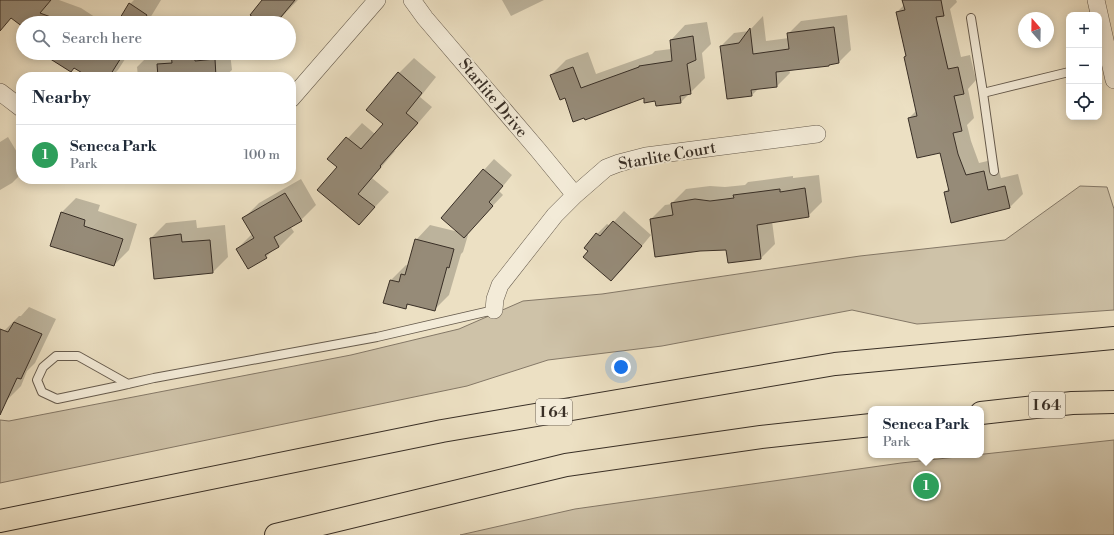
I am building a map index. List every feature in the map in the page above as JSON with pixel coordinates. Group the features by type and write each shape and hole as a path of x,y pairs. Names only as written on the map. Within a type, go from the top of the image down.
{"highway":[{"name":"I 64","path":"0,521 442,431 835,364 1114,338"},
{"name":"I 64","path":"984,413 1072,403 1114,402"},
{"path":"276,535 566,464 761,437 868,425"}],"street":[{"path":"296,93 377,0"},
{"name":"Starlite Drive","path":"412,0 425,18 538,150 575,196"},
{"path":"1096,0 1107,63 1114,80"},
{"path":"0,92 16,104"},
{"name":"Starlite Court","path":"494,310 495,298 500,284 555,215 606,168 646,156 817,134"}],"lane":[{"path":"971,18 994,171"},
{"path":"983,93 1066,73"},
{"path":"128,384 78,356 56,356 43,367 37,380 42,392 58,399 128,384 154,378 377,337 494,310"}],"shaded area":[{"path":"1080,186 1107,187 1114,209 1114,310 917,324 852,310 662,346 548,360 467,386 0,483 0,420 9,421 351,355 459,329 523,301 602,294 860,256 1005,240"},
{"path":"1114,440 1114,535 460,535 575,509 901,463 947,458 984,458 984,454"}],"building":[{"path":"0,0 51,0 40,13 48,16 16,16 16,22 11,18 0,31"},
{"path":"262,0 295,0 282,16 250,15"},
{"path":"902,0 941,0 944,16 936,17 948,69 958,67 964,94 954,96 962,131 953,133 958,154 966,175 984,171 988,190 1005,186 1010,208 951,223 944,192 949,191 940,153 917,158 908,118 917,116 896,12 905,10"},
{"path":"129,3 147,15 146,16 121,16"},
{"path":"834,27 839,63 829,66 776,72 777,87 751,90 752,96 727,99 720,46 739,43 750,28 753,54 789,49 787,33"},
{"path":"693,36 696,60 687,64 691,94 680,96 681,103 656,106 655,101 644,103 644,98 585,120 584,118 573,122 565,98 560,100 550,75 573,67 581,88 639,66 672,61 670,40"},
{"path":"52,60 120,60 112,72 81,72 74,68 71,72"},
{"path":"172,60 215,60 216,72 158,72 157,64 172,63"},
{"path":"398,72 422,93 406,113 418,123 380,166 381,167 358,194 375,207 359,225 317,190 337,167 327,159 346,137 361,149 383,124 366,110"},
{"path":"483,169 503,186 489,202 493,206 464,238 441,218"},
{"path":"805,188 809,217 757,225 761,259 728,263 726,250 700,251 655,257 650,219 673,215 671,203 695,199 710,201 734,198 733,195 780,189 780,192"},
{"path":"285,193 302,221 274,237 279,247 265,255 267,258 248,269 236,249 254,238 242,218"},
{"path":"61,212 85,220 84,226 123,239 114,266 50,246"},
{"path":"613,221 642,246 611,281 583,257 588,251 584,248 596,233 600,236"},
{"path":"181,234 182,242 210,240 213,273 154,279 150,238"},
{"path":"415,239 454,249 449,268 447,267 435,311 407,304 406,309 383,303 390,280 399,282 401,274 405,275"},
{"path":"14,322 42,334 21,379 17,378 0,415 0,329 8,332"}],"place":[{"name":"Seneca Park","path":"926,486"}]}
